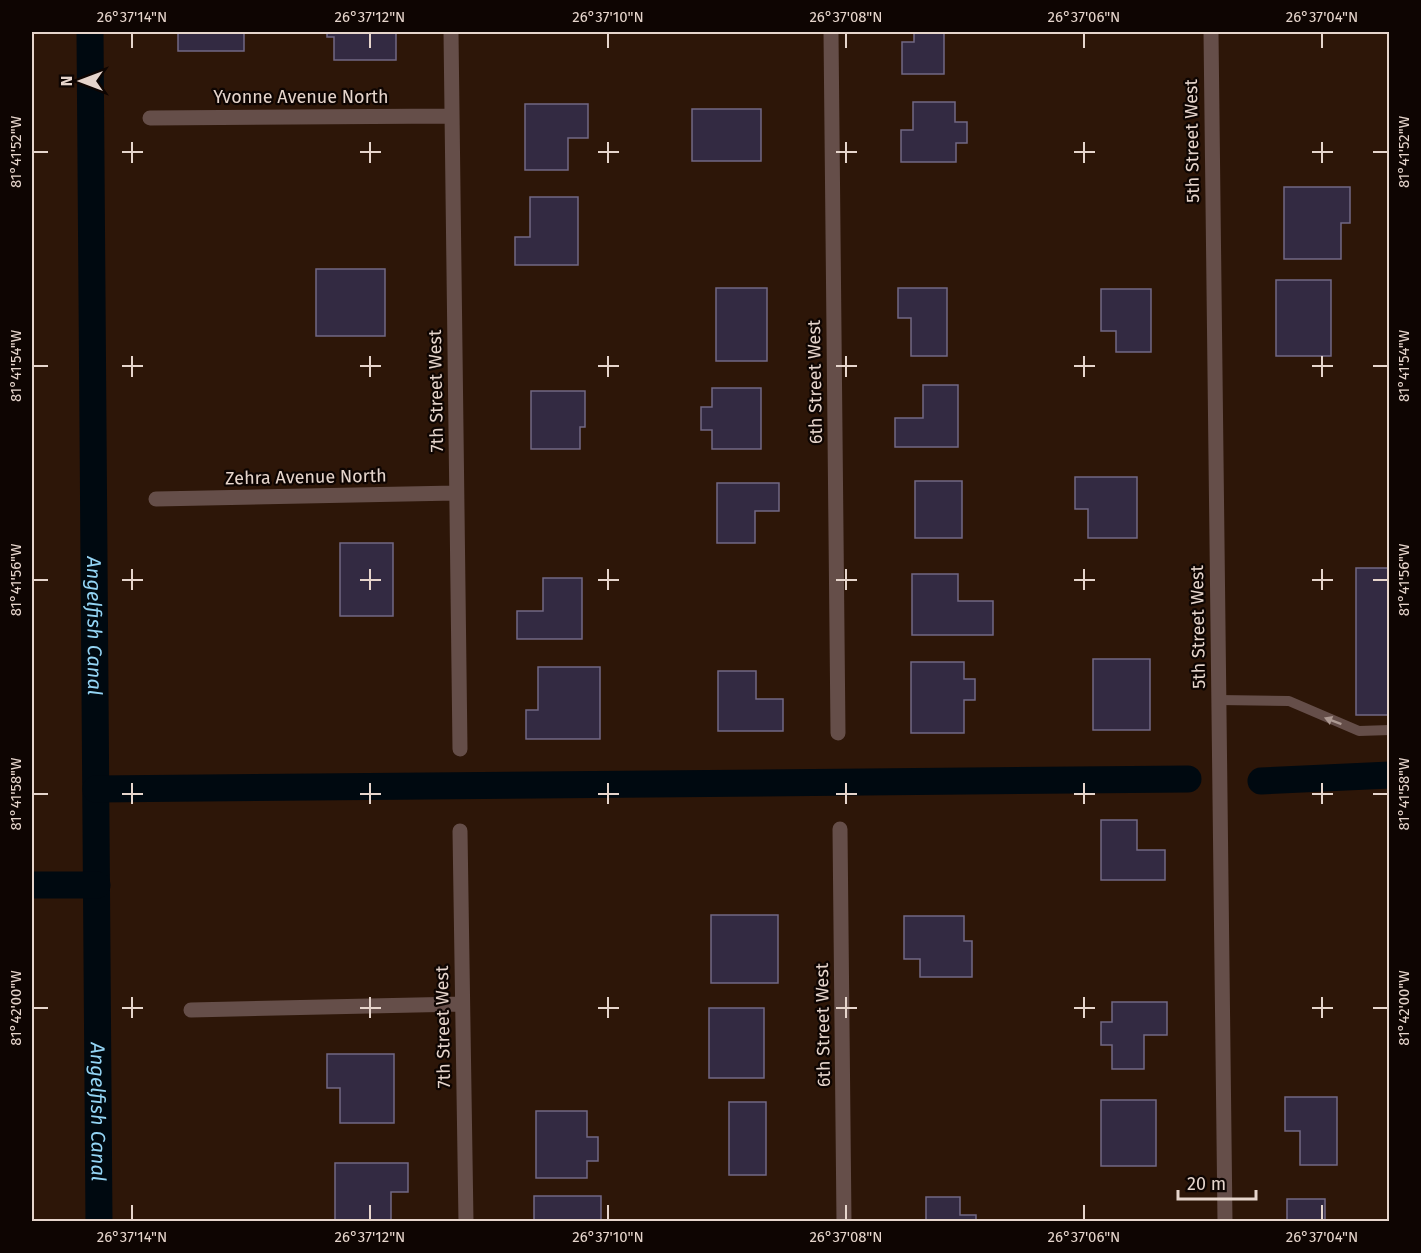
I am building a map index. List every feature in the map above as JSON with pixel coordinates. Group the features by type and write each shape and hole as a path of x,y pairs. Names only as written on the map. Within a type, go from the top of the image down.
{"street":[{"name":"7th Street West","path":"451,32 460,749"},
{"name":"6th Street West","path":"831,32 838,733"},
{"name":"5th Street West","path":"1210,32 1225,1221"},
{"name":"Yvonne Avenue North","path":"150,118 452,116"},
{"name":"Zehra Avenue North","path":"156,499 456,493"},
{"name":"6th Street West","path":"840,829 844,1221"},
{"name":"7th Street West","path":"460,831 466,1221"},
{"path":"191,1011 462,1004"}],"lane":[{"path":"1218,700 1289,701 1359,731 1389,730"}],"building":[{"path":"178,32 244,32 244,51 178,51"},
{"path":"327,32 396,32 396,60 334,60 334,37 327,37"},
{"path":"914,32 944,32 944,74 902,74 902,42 914,42"},
{"path":"913,102 955,102 955,122 967,122 967,143 956,143 956,162 901,162 901,130 913,130"},
{"path":"525,104 588,104 588,138 568,138 568,170 525,170"},
{"path":"692,109 761,109 761,161 692,161"},
{"path":"1284,187 1350,187 1350,223 1341,223 1341,259 1284,259"},
{"path":"530,197 578,197 578,265 515,265 515,237 530,237"},
{"path":"316,269 385,269 385,336 316,336"},
{"path":"1276,280 1331,280 1331,356 1276,356"},
{"path":"716,288 767,288 767,361 716,361"},
{"path":"898,288 947,288 947,356 911,356 911,318 898,318"},
{"path":"1101,289 1151,289 1151,352 1116,352 1116,331 1101,331"},
{"path":"923,385 958,385 958,447 895,447 895,418 923,418"},
{"path":"712,388 761,388 761,449 712,449 712,430 701,430 701,407 712,407"},
{"path":"531,391 585,391 585,427 580,427 580,449 531,449"},
{"path":"1075,477 1137,477 1137,538 1088,538 1088,509 1075,509"},
{"path":"915,481 962,481 962,538 915,538"},
{"path":"717,483 779,483 779,511 755,511 755,543 717,543"},
{"path":"340,543 393,543 393,616 340,616"},
{"path":"1356,568 1390,568 1390,715 1356,715"},
{"path":"912,574 958,574 958,601 993,601 993,635 912,635"},
{"path":"543,578 582,578 582,639 517,639 517,611 543,611"},
{"path":"1093,659 1150,659 1150,730 1093,730"},
{"path":"911,662 964,662 964,679 975,679 975,700 964,700 964,733 911,733"},
{"path":"538,667 600,667 600,739 526,739 526,710 538,710"},
{"path":"718,671 756,671 756,699 783,699 783,731 718,731"},
{"path":"1101,820 1137,820 1137,850 1165,850 1165,880 1101,880"},
{"path":"711,915 778,915 778,983 711,983"},
{"path":"904,916 964,916 964,941 972,941 972,977 920,977 920,959 904,959"},
{"path":"1112,1002 1167,1002 1167,1035 1144,1035 1144,1069 1112,1069 1112,1045 1101,1045 1101,1022 1112,1022"},
{"path":"709,1008 764,1008 764,1078 709,1078"},
{"path":"327,1054 394,1054 394,1123 340,1123 340,1088 327,1088"},
{"path":"1285,1097 1337,1097 1337,1165 1300,1165 1300,1131 1285,1131"},
{"path":"1101,1100 1156,1100 1156,1166 1101,1166"},
{"path":"729,1102 766,1102 766,1175 729,1175"},
{"path":"536,1111 587,1111 587,1137 598,1137 598,1161 587,1161 587,1178 536,1178"},
{"path":"335,1163 408,1163 408,1192 391,1192 391,1220 335,1220"},
{"path":"534,1196 601,1196 601,1222 534,1222"},
{"path":"926,1197 960,1197 960,1215 976,1215 976,1222 926,1222"},
{"path":"1287,1199 1325,1199 1325,1222 1287,1222"}],"waterway":[{"name":"Angelfish Canal","path":"90,32 99,1222"},
{"path":"1261,781 1390,775"},
{"path":"96,789 1188,779"},
{"path":"32,885 97,885"}]}
